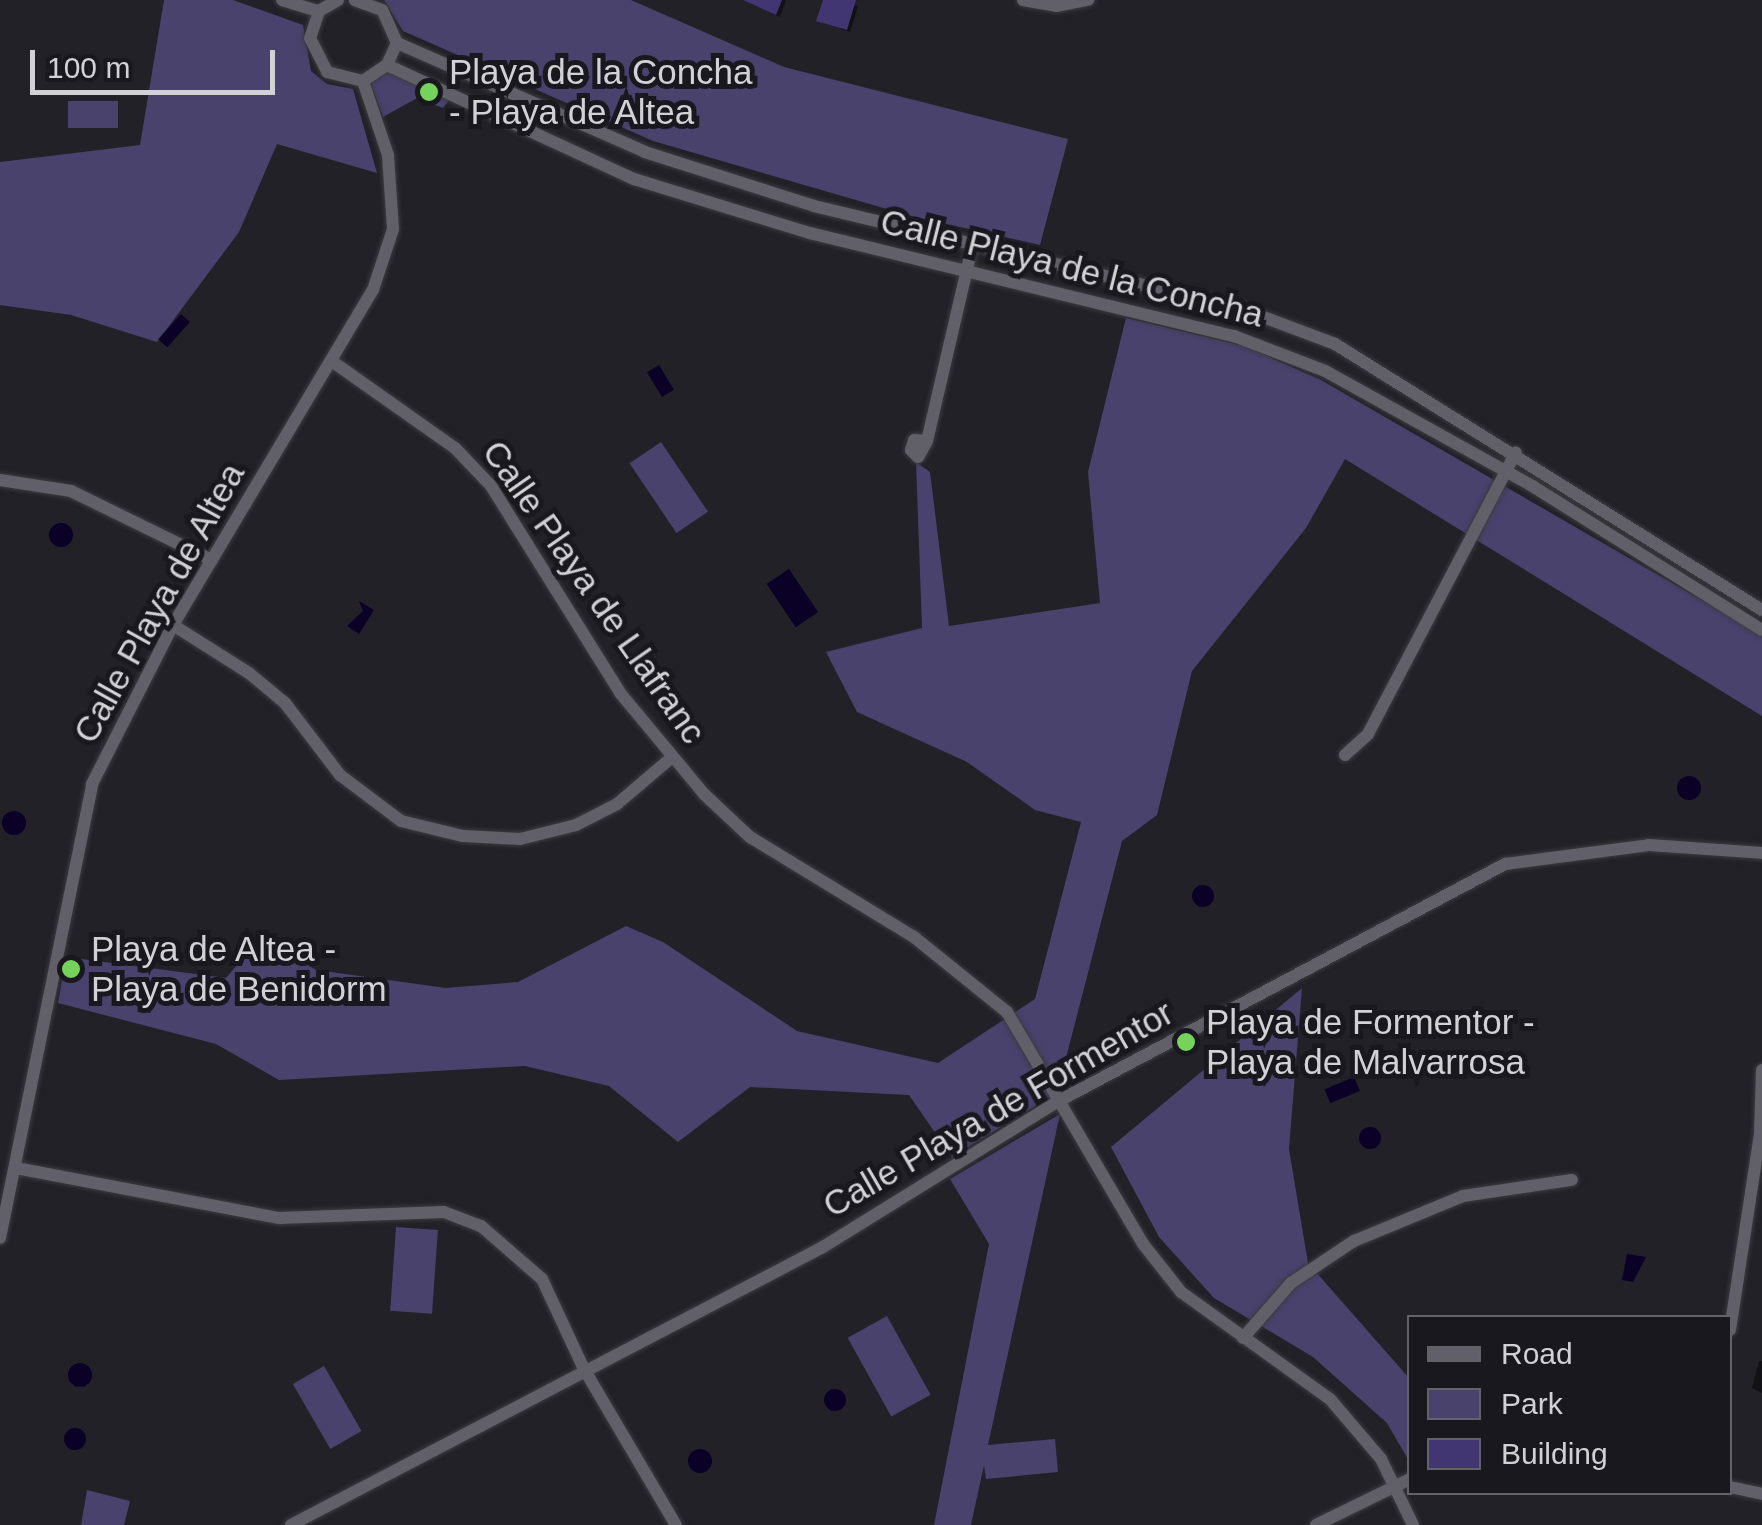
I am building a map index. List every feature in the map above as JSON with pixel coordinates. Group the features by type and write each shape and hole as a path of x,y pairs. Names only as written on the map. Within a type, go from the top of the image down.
{"street":[{"path":"282,0 318,11"},
{"path":"338,0 318,11 310,38 327,72 363,81 387,65 397,43 382,10 354,0"},
{"path":"1023,0 1082,2"},
{"name":"Calle Playa de la Concha","path":"397,43 645,152 814,206 1242,310 1335,344 1516,452 1762,610"},
{"name":"Calle Playa de la Concha","path":"387,65 634,179 810,233 1234,336 1324,371 1506,472 1762,630"},
{"name":"Calle Playa de Altea","path":"0,1238 92,784 173,625 333,362 372,290 392,229 388,155 363,81"},
{"path":"928,441 973,244"},
{"name":"Calle Playa de Llafranc","path":"333,362 455,448 491,486 594,654 671,758 750,837 972,980 1007,1012 1055,1103 1143,1244 1182,1292 1330,1399 1381,1460 1413,1525"},
{"path":"1345,754 1368,734 1516,452"},
{"path":"0,480 72,491 212,560"},
{"path":"173,625 284,703 340,775 401,820 463,836 520,839 576,825 617,804 671,758"},
{"name":"Calle Playa de Formentor","path":"291,1525 823,1247 1055,1103 1505,864 1649,845 1762,853"},
{"path":"1732,1317 1760,1134 1762,1070"},
{"path":"16,1168 279,1218 444,1212 497,1237 542,1279 584,1369 676,1525"},
{"path":"1243,1338 1290,1283 1354,1241 1463,1196 1572,1180"},
{"path":"1316,1525 1407,1480"},
{"path":"1732,1488 1762,1494"}],"green space":[{"path":"164,0 233,0 303,25 311,71 327,84 353,89 377,173 277,144 239,232 157,342 71,315 0,305 0,162 140,145"},
{"path":"384,0 631,0 784,67 1068,139 1040,245 911,216 653,141 403,31"},
{"path":"388,69 449,100 443,108 417,98 383,117 370,82"},
{"path":"68,101 118,101 118,128 68,128"},
{"path":"1126,318 1244,346 1321,380 1762,635 1762,716 1345,459 1306,528 1192,671 1157,815 1122,841 1066,1058 1079,1079 952,1157 909,1095 750,1087 678,1142 609,1086 525,1066 279,1080 216,1044 58,1003 66,957 226,978 260,938 316,970 446,988 518,982 626,926 663,942 797,1031 938,1063 1035,999 1081,822 1035,810 967,762 857,712 826,652 922,628 916,462 930,472 949,626 1100,603 1088,472"},
{"path":"661,442 708,512 676,533 629,463"},
{"path":"1302,988 1289,1149 1308,1263 1407,1376 1407,1458 1387,1423 1313,1357 1214,1298 1159,1237 1111,1147"},
{"path":"1060,1114 988,1445 1055,1439 1058,1472 986,1479 984,1465 971,1525 934,1525 989,1244 950,1179"},
{"path":"396,1227 438,1230 432,1314 390,1311"},
{"path":"887,1316 931,1395 891,1417 848,1338"},
{"path":"324,1366 362,1431 330,1449 293,1384"},
{"path":"87,1490 130,1501 124,1525 81,1525"}],"shaded area":[{"path":"181,314 190,322 167,347 158,339"},
{"path":"659,365 674,390 662,397 647,372"},
{"path":"61,523 70,526 70,544 61,547 52,544 49,535 52,526"},
{"path":"789,569 818,612 796,627 767,584"},
{"path":"359,601 374,610 359,634 347,626 363,611"},
{"path":"1689,776 1701,788 1689,800 1677,788"},
{"path":"14,811 23,814 23,832 14,835 5,832 2,823 5,814"},
{"path":"1203,885 1211,888 1211,904 1203,907 1195,904 1192,896 1195,888"},
{"path":"1354,1077 1360,1091 1330,1103 1325,1090"},
{"path":"1370,1127 1378,1130 1378,1146 1370,1149 1362,1146 1359,1138 1362,1130"},
{"path":"1627,1254 1646,1257 1633,1282 1622,1280"},
{"path":"80,1363 89,1366 89,1384 80,1387 71,1384 68,1375 71,1366"},
{"path":"835,1389 843,1392 843,1408 835,1411 827,1408 824,1400 827,1392"},
{"path":"75,1428 83,1431 83,1447 75,1450 67,1447 64,1439 67,1431"},
{"path":"700,1449 709,1452 709,1470 700,1473 691,1470 688,1461 691,1452"}],"building":[{"path":"743,0 782,0 776,15"},
{"path":"823,0 856,0 847,30 816,21"}],"place":[{"name":"Playa de la Concha - Playa de Altea","path":"429,92"},
{"name":"Playa de Altea - Playa de Benidorm","path":"71,969"},
{"name":"Playa de Formentor - Playa de Malvarrosa","path":"1186,1042"}]}
